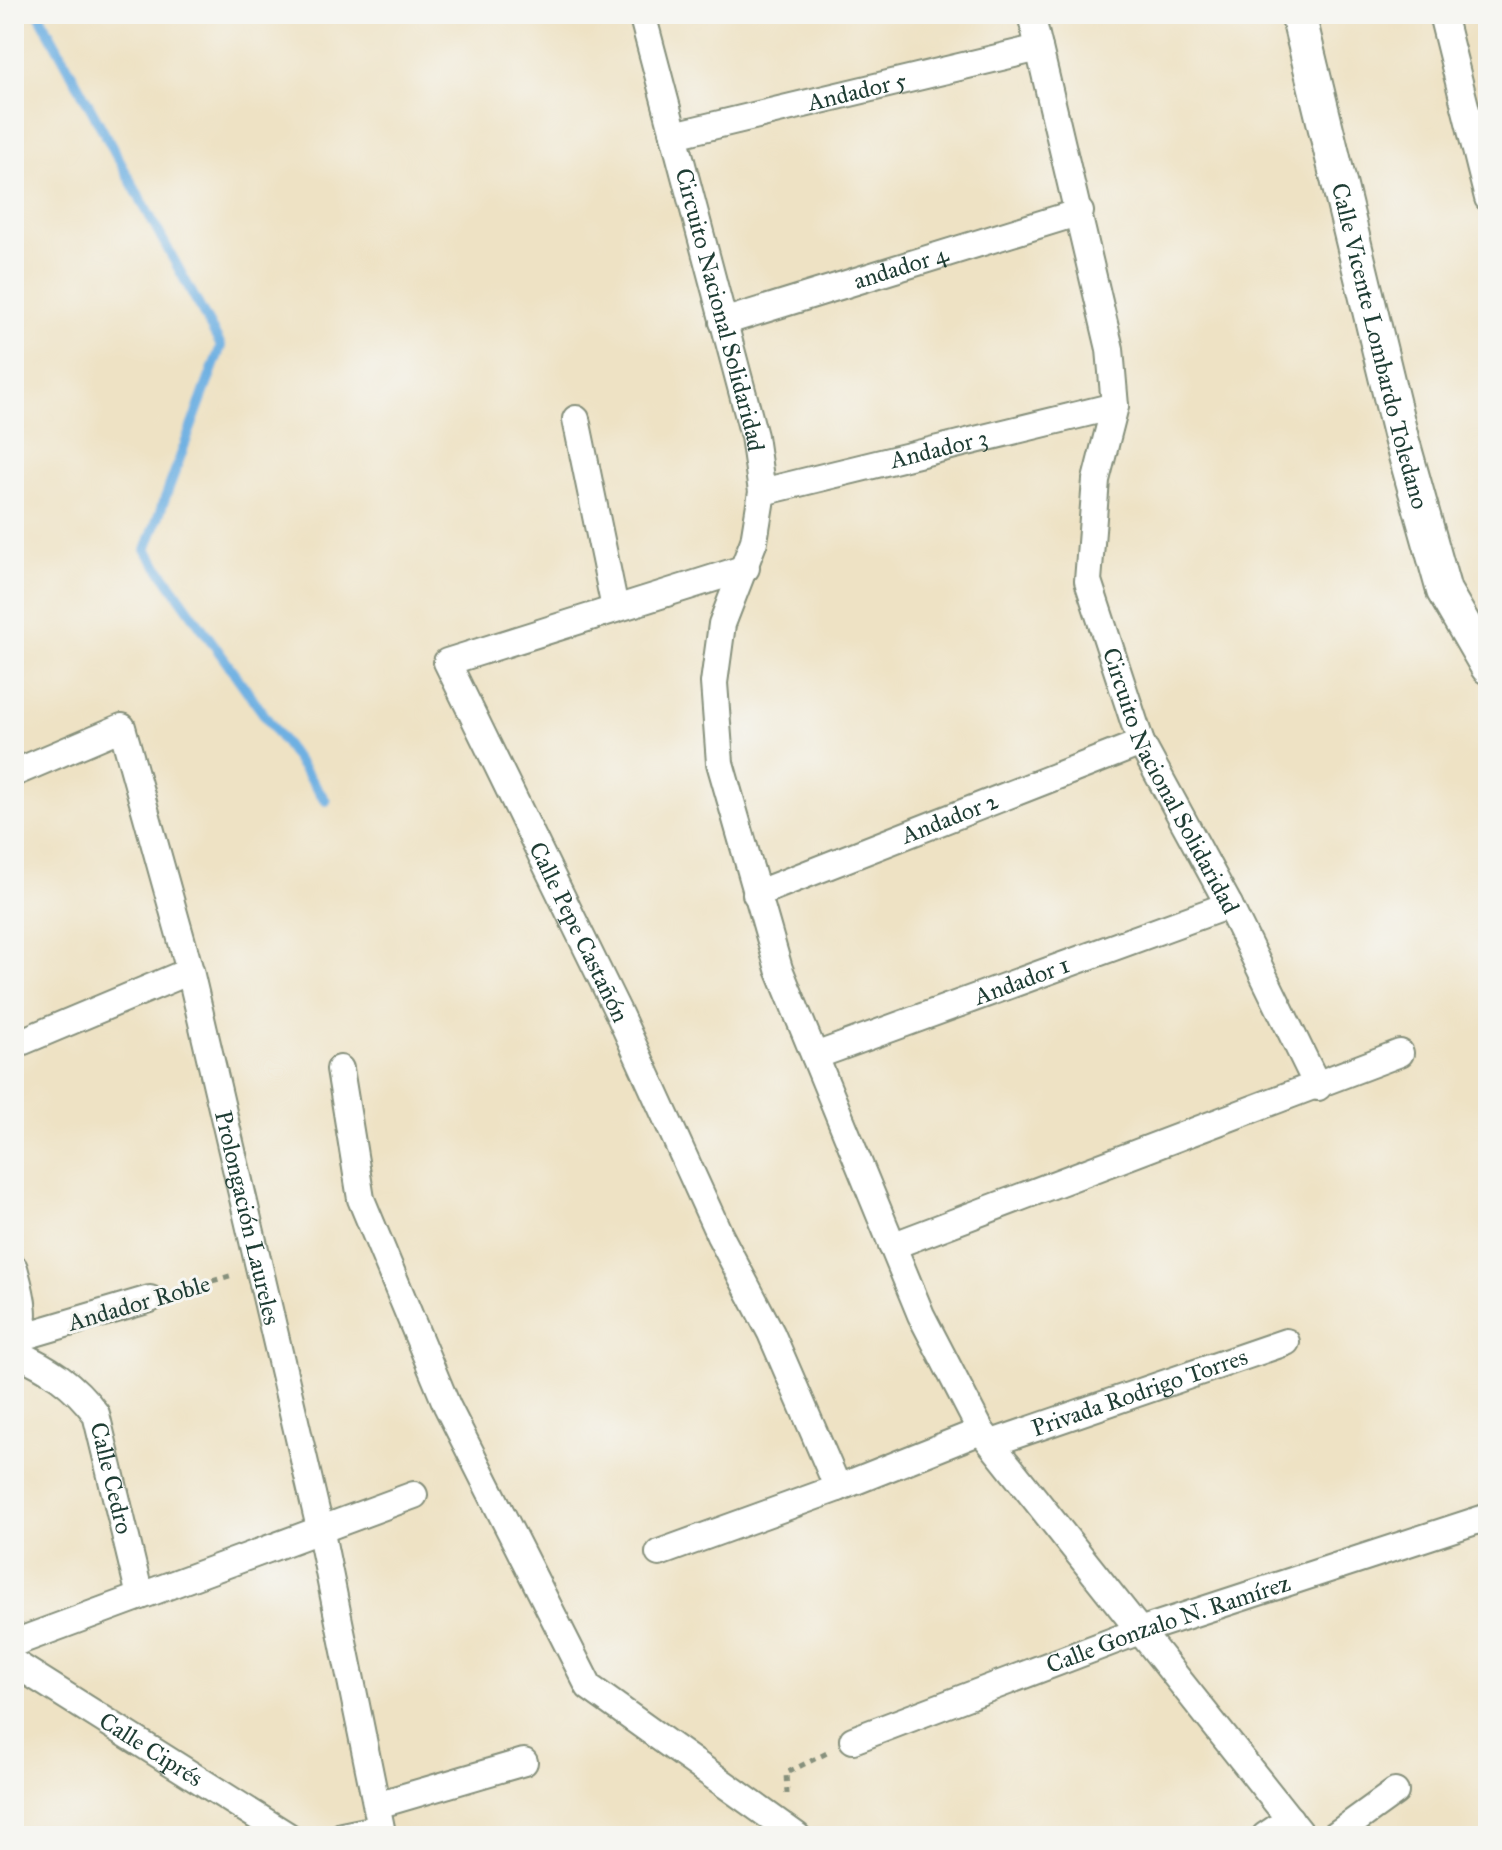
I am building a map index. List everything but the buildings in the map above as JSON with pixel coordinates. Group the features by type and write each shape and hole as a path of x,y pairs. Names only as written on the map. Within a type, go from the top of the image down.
{"street":[{"name":"Circuito Nacional Solidaridad","path":"642,14 754,436 762,492 746,568 722,624 714,683 720,763 779,969 921,1315 986,1437 1296,1828"},
{"name":"Circuito Nacional Solidaridad","path":"1031,14 1110,349 1115,406 1096,480 1088,581 1141,743 1229,905 1318,1087"},
{"name":"Calle Vicente Lombardo Toledano","path":"1298,14 1401,438 1444,591 1482,642"},
{"path":"1442,14 1488,198"},
{"name":"Andador 5","path":"674,135 1039,48"},
{"name":"andador 4","path":"723,322 1080,212"},
{"name":"Andador 3","path":"762,492 1115,406"},
{"path":"576,419 615,608"},
{"name":"Calle Pepe Castañón","path":"746,568 447,662 619,1014 720,1236 771,1333 838,1488"},
{"name":"Prolongación Laureles","path":"14,773 122,727 190,971 257,1269 320,1528 379,1817"},
{"name":"Andador 2","path":"756,894 1141,743"},
{"name":"Andador 1","path":"815,1056 1229,905"},
{"path":"14,1045 190,971"},
{"path":"892,1246 1318,1087 1400,1053"},
{"path":"340,1069 361,1199 447,1406 589,1687 792,1833"},
{"path":"14,1268 23,1300 16,1345"},
{"name":"Andador Roble","path":"16,1345 150,1299"},
{"name":"Privada Rodrigo Torres","path":"838,1488 986,1437 1286,1342"},
{"name":"Calle Cedro","path":"16,1345 77,1390 96,1414 140,1596"},
{"path":"659,1553 838,1488"},
{"path":"14,1643 414,1495"},
{"name":"Calle Gonzalo N. Ramírez","path":"853,1740 1142,1630 1488,1517"},
{"name":"Calle Ciprés","path":"14,1663 288,1836"},
{"path":"342,1836 379,1817 524,1762"},
{"path":"1334,1836 1395,1792"},
{"path":"1265,1836 1296,1828"}],"path":[{"name":"Andador Roble","path":"150,1299 257,1269"},
{"path":"786,1773 853,1740"}],"waterway":[{"path":"39,14 221,346 146,550 326,801"}]}
